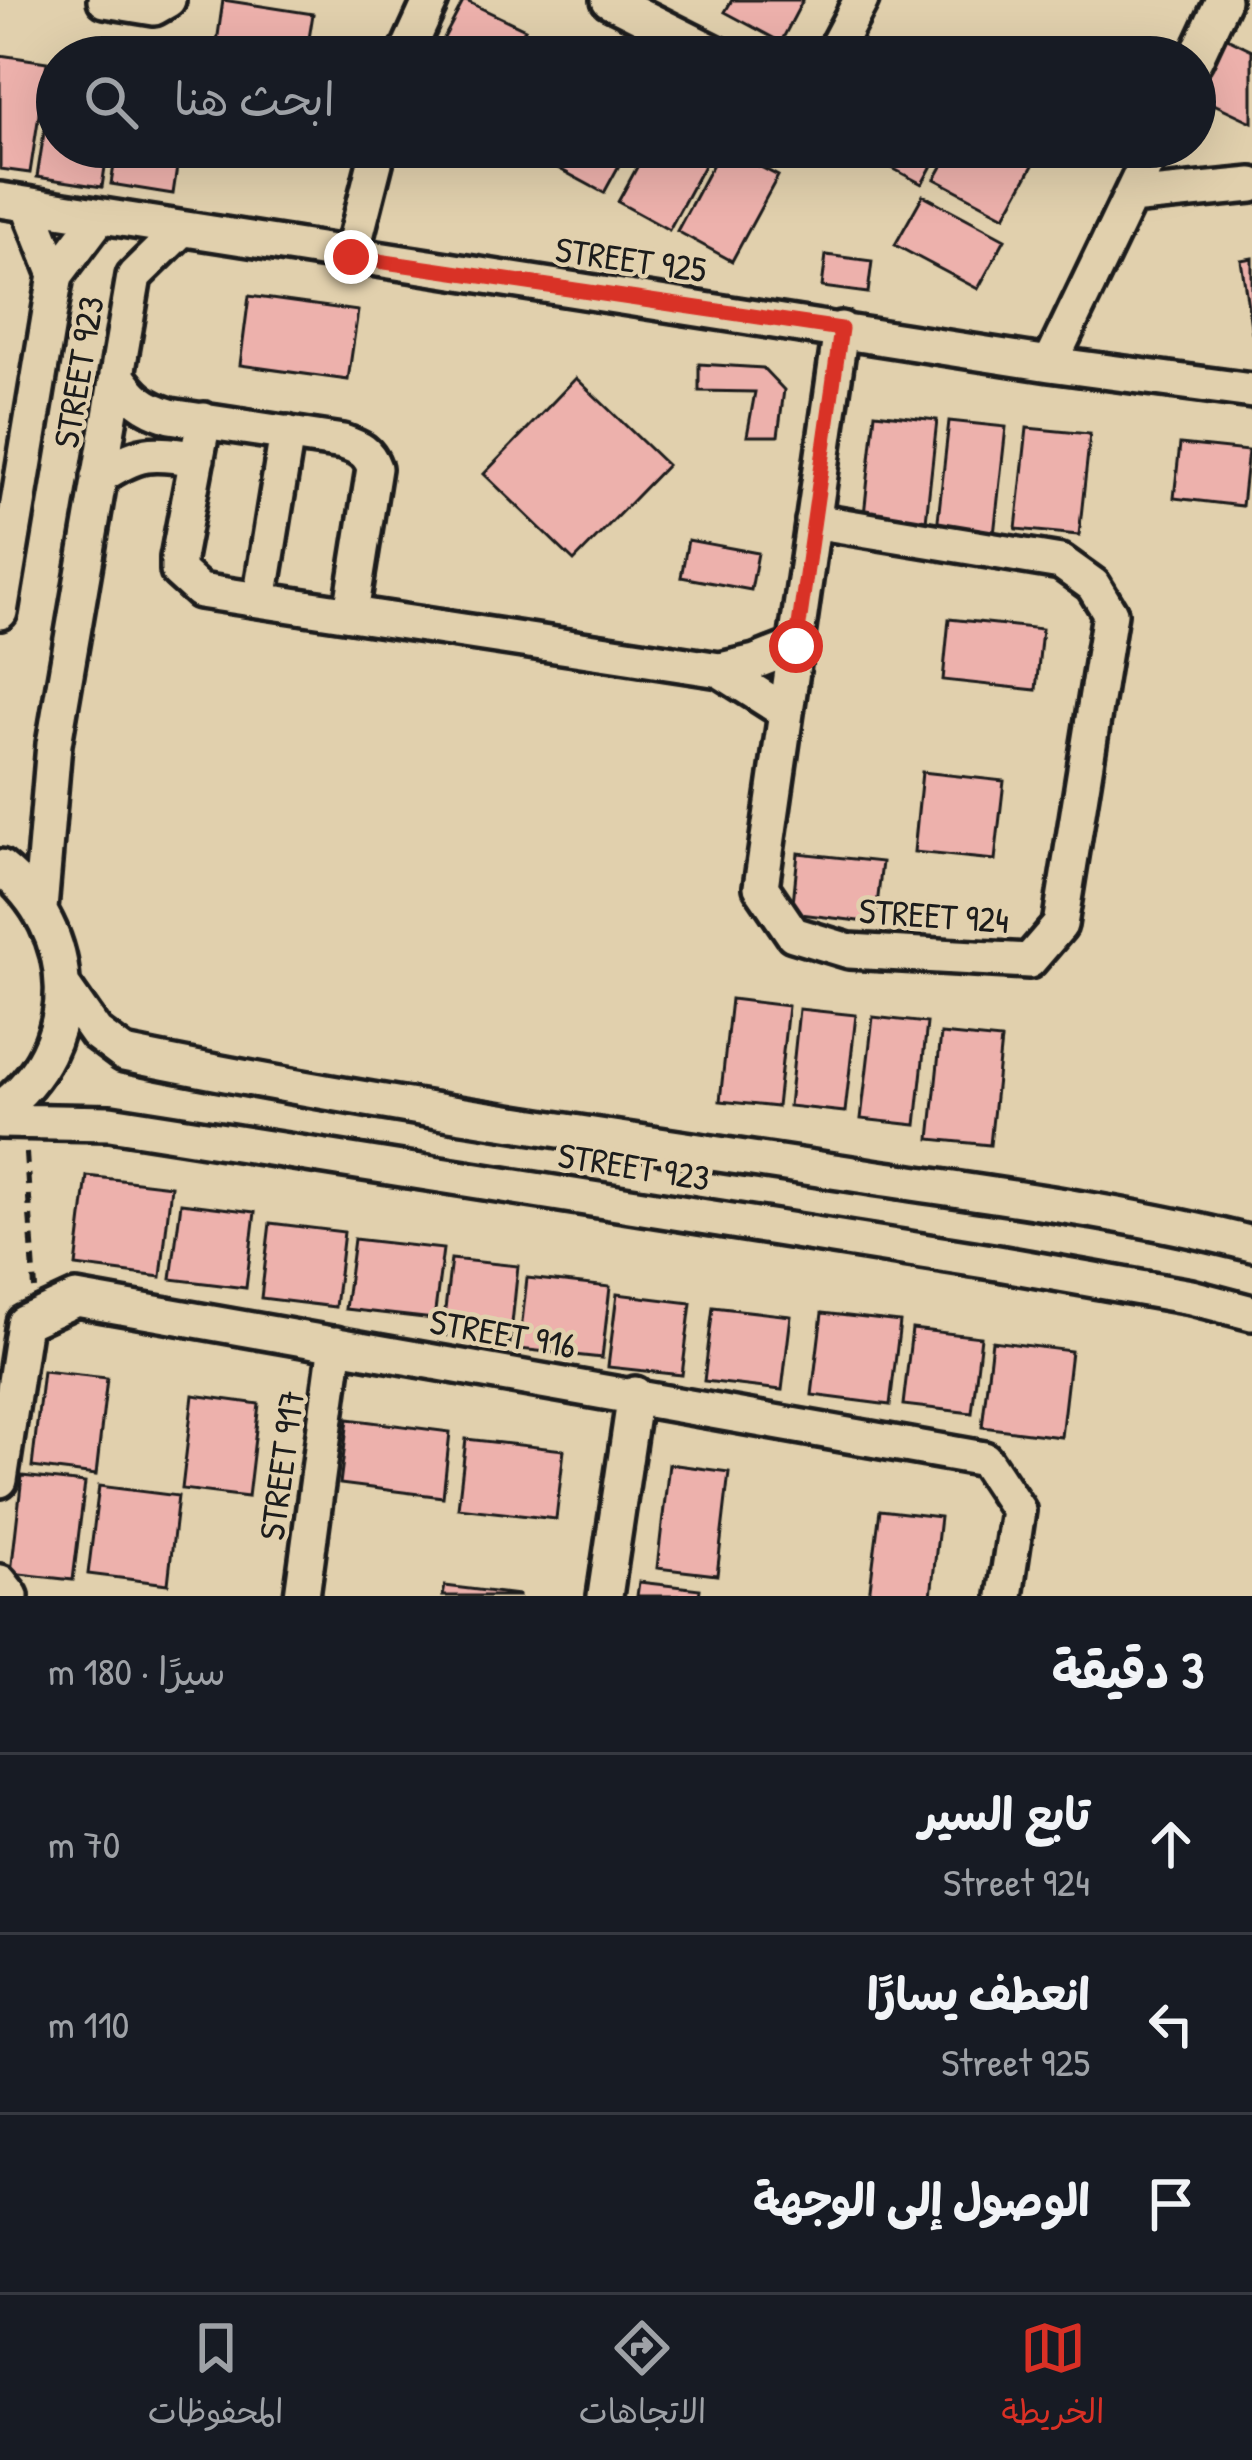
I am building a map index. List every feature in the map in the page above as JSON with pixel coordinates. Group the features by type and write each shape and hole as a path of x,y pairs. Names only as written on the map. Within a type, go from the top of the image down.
{"street":[{"path":"105,0 154,8 168,0"},
{"path":"415,36 431,0"},
{"path":"609,0 681,36"},
{"path":"842,36 861,0"},
{"path":"1206,36 1223,0"},
{"path":"351,257 374,168"},
{"path":"1050,364 1144,168"},
{"path":"1130,197 1252,184"},
{"name":"STREET 925","path":"14,202 1050,364 1252,391"},
{"name":"STREET 923","path":"14,202 56,275"},
{"name":"STREET 923","path":"0,612 56,275 99,218 134,276"},
{"name":"STREET 923","path":"40,908 54,744 134,276 180,231"},
{"name":"STREET 924","path":"813,521 1061,562 1093,585 1110,613 1060,925 1029,961 849,951 794,934 761,887 813,521 841,329"},
{"path":"117,375 131,397 147,409 343,442 370,457 374,468 351,613"},
{"path":"204,420 178,571 200,591 720,670 796,646"},
{"path":"260,600 286,434"},
{"path":"99,477 128,458 146,453 197,459"},
{"path":"720,670 786,712"},
{"path":"0,867 40,908 52,933 63,986 58,1027 43,1064 8,1118"},
{"name":"STREET 923","path":"63,986 97,1033 124,1054 493,1119 1197,1230 1252,1244"},
{"name":"STREET 923","path":"8,1118 131,1127 998,1263 1191,1297 1252,1313"},
{"name":"STREET 916","path":"37,1317 76,1299 984,1459 1018,1510 1005,1596"},
{"path":"0,1480 24,1323 37,1317"},
{"name":"STREET 917","path":"302,1596 337,1344"},
{"path":"605,1596 635,1394"},
{"path":"0,1582 10,1596"}],"path":[{"path":"8,1118 37,1317"}],"building":[{"path":"223,0 313,14 309,36 218,36"},
{"path":"464,0 525,29 521,36 445,36"},
{"path":"732,0 803,0 784,36 770,36 725,12"},
{"path":"1225,37 1252,50 1252,122 1216,105 1216,56"},
{"path":"0,55 36,60 36,134 30,173 0,169"},
{"path":"38,168 105,168 102,187 37,177"},
{"path":"114,168 177,168 173,194 111,184"},
{"path":"558,168 618,168 604,193"},
{"path":"637,168 703,168 669,230 618,202"},
{"path":"711,168 763,168 778,176 732,261 677,231"},
{"path":"892,168 931,168 922,184"},
{"path":"941,168 1031,168 1005,216 935,179"},
{"path":"923,195 1005,239 978,289 895,245"},
{"path":"826,255 872,261 868,293 822,287"},
{"path":"1252,258 1252,333 1241,260"},
{"path":"249,296 358,311 348,380 240,365"},
{"path":"699,364 763,368 784,390 778,436 747,436 755,392 699,391"},
{"path":"576,378 667,465 574,561 484,474"},
{"path":"875,413 937,420 926,521 864,515"},
{"path":"949,421 1006,427 994,535 937,529"},
{"path":"1027,428 1090,434 1079,535 1016,529"},
{"path":"1180,444 1248,451 1242,506 1174,498"},
{"path":"688,540 758,553 751,590 681,577"},
{"path":"949,619 1042,629 1036,690 943,680"},
{"path":"922,772 1004,781 995,860 914,852"},
{"path":"798,853 882,862 875,923 792,913"},
{"path":"731,999 788,1006 777,1107 720,1101"},
{"path":"799,1009 856,1015 845,1112 789,1106"},
{"path":"873,1017 927,1023 916,1125 861,1119"},
{"path":"941,1034 1001,1040 990,1145 930,1139"},
{"path":"87,1176 171,1186 161,1277 76,1266"},
{"path":"181,1203 255,1212 246,1288 171,1279"},
{"path":"270,1223 344,1232 335,1307 261,1298"},
{"path":"354,1239 443,1249 434,1319 345,1309"},
{"path":"451,1259 518,1266 510,1343 442,1335"},
{"path":"527,1278 610,1287 602,1358 519,1349"},
{"path":"617,1294 691,1303 682,1375 608,1367"},
{"path":"713,1307 791,1316 782,1390 704,1381"},
{"path":"822,1313 900,1322 890,1405 812,1395"},
{"path":"912,1329 981,1337 972,1413 903,1405"},
{"path":"992,1341 1071,1351 1061,1437 982,1427"},
{"path":"43,1371 107,1378 96,1475 32,1467"},
{"path":"193,1395 259,1404 248,1497 182,1489"},
{"path":"348,1419 450,1432 443,1497 340,1484"},
{"path":"466,1439 564,1450 556,1519 458,1508"},
{"path":"669,1464 729,1472 717,1575 657,1568"},
{"path":"22,1476 85,1483 73,1580 11,1573"},
{"path":"99,1486 178,1496 168,1584 88,1574"},
{"path":"880,1510 940,1517 931,1596 869,1596"},
{"path":"639,1582 700,1589 699,1596 637,1596"},
{"path":"445,1586 519,1595 519,1596 443,1596"}],"route":[{"path":"351,257 841,329 796,646"}]}
